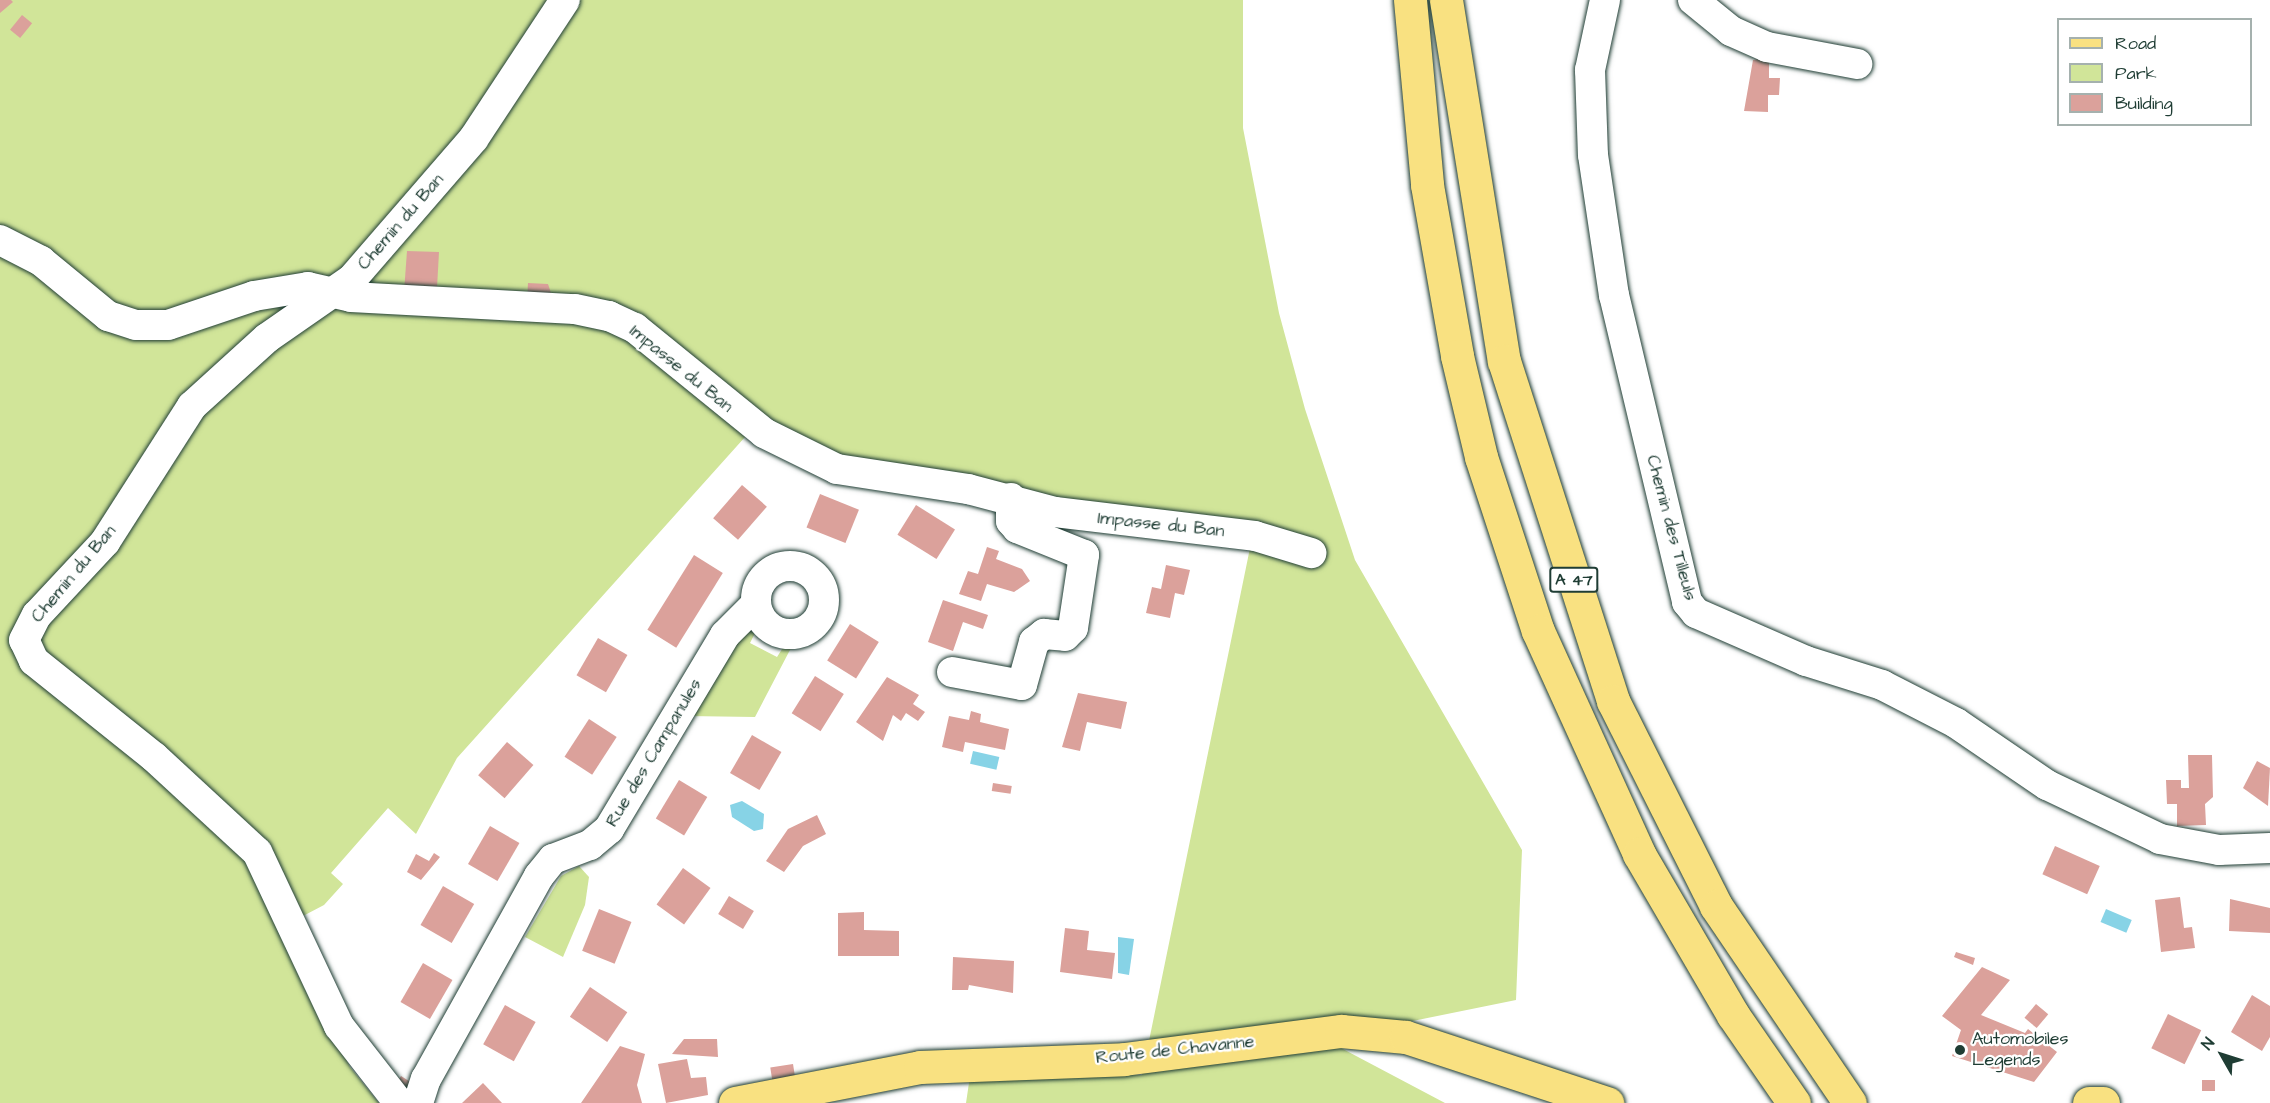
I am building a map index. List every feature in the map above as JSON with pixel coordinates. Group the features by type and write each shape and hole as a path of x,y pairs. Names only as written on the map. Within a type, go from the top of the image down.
{"main road":[{"name":"A 47","path":"1410,0 1427,185 1455,345 1481,457 1538,631 1639,854 1733,1015 1794,1103"},
{"name":"A 47","path":"1446,0 1504,361 1613,701 1716,906 1850,1103"},
{"name":"Route de Chavanne","path":"735,1103 920,1067 1124,1059 1341,1031 1428,1043 1607,1103"},
{"path":"2089,1103 2103,1103"}],"street":[{"name":"Chemin du Ban","path":"399,1103 339,1026 257,852 154,758 34,661 24,640 37,615 105,542 192,406 267,338 337,294 474,138 565,0"},
{"name":"Chemin des Tilleuls","path":"1605,0 1590,70 1593,155 1614,295 1687,602 1696,613 1806,661 1882,685 1956,723 2047,785 2160,839 2219,850 2270,848"},
{"path":"1693,0 1731,31 1767,47 1857,64"},
{"name":"Impasse du Ban","path":"0,240 41,261 108,315 136,325 178,323 292,288 337,294 609,315 654,343 727,408 802,454 861,476 1011,498 1055,512 1255,536 1311,553"},
{"path":"952,672 1022,685 1034,642 1044,634 1065,636 1073,628 1084,555 1017,528 1011,521 1011,498"},
{"name":"Rue des Campanules","path":"418,1103 426,1079 538,876 554,859 590,845 609,829 725,635 755,605"}],"green space":[{"path":"0,0 1243,0 1243,128 1279,313 1305,409 1355,560 1522,850 1516,1000 1324,1039 1445,1103 966,1103 970,1076 1142,1075 1250,548 855,467 763,417 457,758 416,834 388,808 331,873 343,884 324,905 282,927 350,1067 379,1103 0,1103"},
{"path":"748,630 755,633 750,643 777,657 784,646 791,648 755,717 687,716 734,639"},
{"path":"579,866 589,877 585,905 563,957 525,937 561,876"}],"water":[{"path":"973,751 999,757 996,770 970,764"},
{"path":"742,801 764,814 763,829 754,831 732,817 730,805"},
{"path":"2106,909 2132,920 2126,933 2101,922"},
{"path":"1118,937 1134,939 1129,975 1118,973"}],"building":[{"path":"0,0 11,0 13,2 0,13"},
{"path":"22,15 32,23 20,38 10,30"},
{"path":"1769,57 1769,78 1780,78 1779,95 1768,95 1768,112 1744,111 1753,60"},
{"path":"407,251 439,252 437,288 404,292"},
{"path":"528,283 548,284 554,302 527,301"},
{"path":"742,485 767,507 738,540 713,518"},
{"path":"820,494 859,510 845,543 807,527"},
{"path":"916,505 955,529 936,559 897,535"},
{"path":"987,547 999,551 996,559 1022,569 1030,581 1014,592 987,584 981,601 959,594 968,571 978,574"},
{"path":"694,555 723,573 676,648 647,630"},
{"path":"1166,565 1190,570 1184,595 1175,593 1170,618 1146,613 1152,587 1161,589"},
{"path":"943,600 988,615 983,629 963,622 953,651 928,642"},
{"path":"850,624 879,642 856,678 827,660"},
{"path":"598,638 627,655 606,692 576,675"},
{"path":"815,676 844,694 821,731 792,713"},
{"path":"887,677 919,695 913,704 925,712 918,721 906,713 901,721 893,715 883,741 856,722"},
{"path":"1078,693 1127,702 1121,729 1087,722 1080,751 1062,747"},
{"path":"971,711 981,714 980,722 1009,729 1005,750 965,742 963,752 942,747 949,716 969,720"},
{"path":"589,719 617,737 592,775 564,757"},
{"path":"752,735 781,752 759,790 730,773"},
{"path":"507,742 533,765 505,798 478,775"},
{"path":"2188,755 2212,755 2213,797 2205,804 2206,825 2177,826 2177,804 2167,804 2166,780 2181,780 2181,788 2189,788"},
{"path":"2257,761 2270,768 2268,806 2243,788"},
{"path":"679,780 707,797 684,836 656,819"},
{"path":"993,783 1012,786 1011,794 992,791"},
{"path":"817,815 826,834 803,846 784,872 766,861 788,829"},
{"path":"490,826 519,843 497,881 468,864"},
{"path":"2055,846 2100,866 2087,894 2042,874"},
{"path":"434,853 440,857 421,880 407,872 416,854 429,861"},
{"path":"683,868 711,888 684,924 657,904"},
{"path":"443,886 474,904 452,943 420,925"},
{"path":"729,896 754,911 743,929 718,914"},
{"path":"2180,897 2184,928 2192,927 2195,948 2161,952 2155,900"},
{"path":"2230,899 2270,908 2270,933 2229,931"},
{"path":"599,909 631,922 615,964 582,951"},
{"path":"864,912 864,930 899,931 899,956 838,956 838,913"},
{"path":"1065,928 1089,931 1087,950 1115,953 1112,979 1060,972"},
{"path":"1956,952 1975,958 1973,965 1954,957"},
{"path":"953,957 1014,961 1013,993 969,985 968,990 952,990"},
{"path":"423,963 452,980 430,1019 400,1002"},
{"path":"1982,967 2010,980 1981,1015 2025,1033 2028,1029 2057,1052 2034,1082 1952,1056 1961,1030 1942,1016"},
{"path":"590,987 627,1012 607,1042 570,1017"},
{"path":"2252,995 2270,1006 2270,1037 2262,1051 2231,1032"},
{"path":"2036,1004 2048,1014 2037,1028 2024,1018"},
{"path":"505,1005 536,1022 514,1061 483,1044"},
{"path":"2168,1014 2201,1030 2185,1064 2151,1048"},
{"path":"684,1039 717,1039 718,1057 672,1054"},
{"path":"620,1046 645,1054 637,1085 642,1103 581,1103"},
{"path":"687,1059 691,1078 706,1077 708,1095 666,1103 658,1064"},
{"path":"793,1064 795,1076 772,1079 770,1068"},
{"path":"401,1076 412,1083 406,1094 395,1086"},
{"path":"2202,1080 2215,1080 2215,1091 2202,1091"},
{"path":"483,1083 502,1103 462,1103"}],"place":[{"name":"Automobiles Legends","path":"1960,1050"}]}
